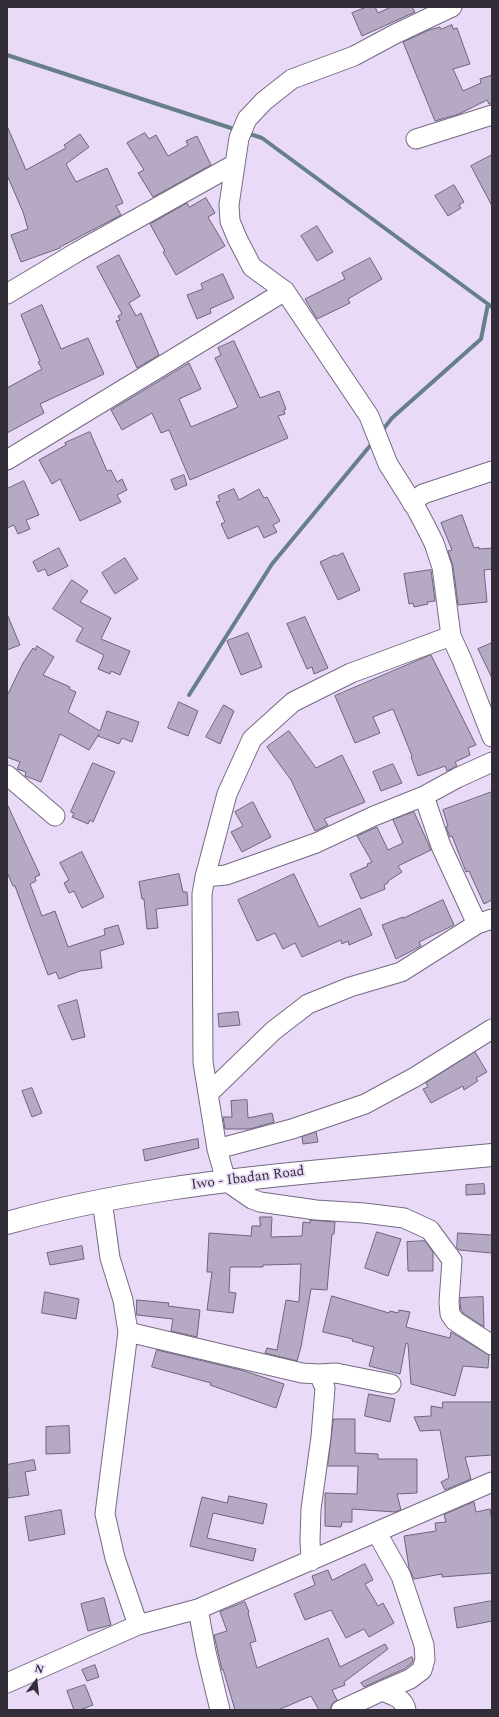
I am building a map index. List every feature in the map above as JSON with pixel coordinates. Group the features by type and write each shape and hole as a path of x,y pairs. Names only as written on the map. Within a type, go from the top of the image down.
{"main road":[{"name":"Iwo - Ibadan Road","path":"7,1224 102,1200 226,1181 492,1155"}],"street":[{"path":"452,7 395,34 354,56 292,79 264,101 247,119 239,138 229,206 230,221 252,267 285,291 369,416 388,464 434,543 442,567 450,636 462,660 492,737"},
{"path":"416,139 492,114"},
{"path":"7,294 77,252 235,164"},
{"path":"7,460 285,291"},
{"path":"412,503 423,494 492,470"},
{"path":"450,636 351,673 293,702 252,739 227,794 205,877 202,894 203,1062 217,1149 226,1181 252,1199 260,1202 316,1210 364,1213 404,1218 430,1230 452,1260 449,1302 450,1314 455,1321 492,1345"},
{"path":"205,877 226,875 316,843 374,816 424,796 457,778 492,762"},
{"path":"7,775 55,816"},
{"path":"208,1094 273,1031 308,1004 350,987 402,972 485,922 441,846 424,796"},
{"path":"217,1149 292,1129 365,1104 415,1078 492,1029"},
{"path":"102,1200 110,1258 123,1300 128,1332 105,1514 114,1558 138,1625"},
{"path":"128,1332 302,1373 336,1373 391,1384"},
{"path":"311,1561 311,1509 321,1437 325,1388 319,1374"},
{"path":"7,1683 138,1625 198,1609 377,1533 492,1482"},
{"path":"341,1710 410,1679 422,1670 425,1659 424,1645 401,1576 377,1533"},
{"path":"198,1609 206,1652 220,1710"},
{"path":"382,1691 397,1696 406,1706 406,1710"}],"building":[{"path":"367,7 375,7 378,13 391,7 412,7 415,12 362,36 352,13"},
{"path":"452,25 453,29 457,28 470,64 453,69 463,91 481,83 480,79 492,75 492,104 489,104 487,100 459,114 435,121 403,42 429,30 440,27 441,29"},
{"path":"7,126 26,170 66,148 64,145 80,134 89,147 66,164 76,182 107,168 123,203 116,206 121,215 60,248 21,262 11,235 28,229 23,212 7,175"},
{"path":"145,133 149,139 156,135 168,156 188,145 186,141 197,136 211,165 153,197 138,173 144,170 127,143"},
{"path":"492,155 492,206 471,166"},
{"path":"454,185 464,202 459,205 461,208 448,216 435,196"},
{"path":"206,198 215,213 208,217 225,246 176,275 150,224 187,203 189,207"},
{"path":"317,226 333,252 317,261 301,236"},
{"path":"119,255 140,296 129,303 136,316 141,313 159,355 137,368 116,321 120,320 118,316 122,314 97,267"},
{"path":"370,258 382,279 348,299 350,303 317,319 305,299 345,279 342,273"},
{"path":"223,274 234,298 210,309 211,313 197,319 187,295 203,289 201,284"},
{"path":"42,305 61,349 88,338 104,374 40,404 44,413 7,433 7,388 42,369 21,315"},
{"path":"234,341 260,398 279,391 286,409 284,410 285,414 278,416 288,438 190,480 169,430 161,433 152,413 122,430 111,410 189,363 201,389 179,399 191,427 238,407 215,358 221,355 218,348"},
{"path":"90,432 107,471 111,470 117,482 122,479 127,490 117,495 121,502 80,521 60,479 52,484 39,460 66,445 65,443"},
{"path":"184,475 187,485 175,490 171,480"},
{"path":"24,481 39,515 26,520 30,529 18,534 14,525 7,528 7,489"},
{"path":"234,489 239,500 259,489 264,498 267,497 280,521 273,525 277,532 264,538 258,526 228,539 221,524 225,522 216,502 220,501 218,496"},
{"path":"462,515 474,548 492,548 492,569 484,570 487,602 458,605 453,566 448,551 452,550 441,523"},
{"path":"59,548 68,566 48,576 45,569 38,572 33,562"},
{"path":"343,553 360,590 338,600 320,562"},
{"path":"125,558 138,579 115,594 102,573"},
{"path":"431,570 435,601 427,602 428,604 414,607 413,603 409,604 404,574"},
{"path":"72,580 88,591 80,602 111,618 101,639 130,651 120,675 111,671 110,674 98,669 104,655 76,641 83,628 53,609"},
{"path":"7,614 20,645 7,650"},
{"path":"305,617 328,668 314,674 312,667 307,669 287,624"},
{"path":"248,633 262,667 241,675 227,641"},
{"path":"492,643 492,678 478,649"},
{"path":"37,646 54,657 43,675 70,687 69,689 76,692 68,712 100,731 107,711 139,722 132,742 122,738 119,744 98,736 99,734 89,750 60,734 41,782 25,776 26,772 17,769 20,762 7,757 7,696 23,663 33,648 35,650"},
{"path":"431,655 476,745 468,748 470,755 455,762 457,766 447,771 445,766 418,776 411,757 412,756 393,709 373,717 380,733 355,743 335,696"},
{"path":"179,702 198,711 188,736 168,728"},
{"path":"224,705 234,711 220,744 206,737"},
{"path":"289,731 316,768 342,755 365,802 324,819 328,825 315,831 291,780 267,747"},
{"path":"93,763 115,772 93,822 90,820 88,824 72,817 74,813 71,812"},
{"path":"393,764 402,783 381,791 373,772"},
{"path":"492,792 492,900 484,904 469,871 466,872 452,836 450,837 446,827 448,826 443,810"},
{"path":"253,802 271,837 242,852 231,832 243,826 235,812"},
{"path":"7,804 40,875 35,877 36,881 30,884 42,916 55,911 68,947 105,935 104,929 118,925 124,944 100,951 102,968 80,971 59,979 56,972 48,975 15,886 13,886 7,872"},
{"path":"414,812 431,850 398,866 402,872 384,885 385,889 361,899 350,874 368,866 367,864 372,862 357,836 377,827 388,850 403,843 393,820"},
{"path":"82,852 104,897 82,908 74,891 69,893 64,883 69,880 60,863"},
{"path":"179,874 183,892 187,892 188,905 156,909 158,928 147,929 144,899 142,899 139,882"},
{"path":"294,874 319,927 360,908 372,935 349,945 348,941 342,944 341,940 302,957 295,943 283,949 275,933 257,941 238,900"},
{"path":"443,900 454,925 419,942 421,946 396,959 382,925 403,918"},
{"path":"77,1000 85,1037 72,1040 58,1006"},
{"path":"238,1012 240,1025 219,1027 218,1014"},
{"path":"475,1052 487,1072 476,1078 478,1081 464,1090 463,1086 431,1103 423,1089 428,1087 426,1083"},
{"path":"32,1088 42,1113 32,1117 22,1091"},
{"path":"247,1100 248,1118 272,1113 274,1122 250,1129 225,1129 223,1117 232,1117 231,1101"},
{"path":"316,1132 318,1142 303,1144 302,1137"},
{"path":"198,1139 199,1148 145,1161 143,1150"},
{"path":"484,1184 485,1194 466,1195 466,1185"},
{"path":"260,1217 272,1217 271,1237 302,1236 303,1222 310,1223 310,1220 335,1222 334,1234 332,1234 327,1290 311,1289 301,1347 297,1361 265,1353 267,1348 277,1350 286,1300 299,1302 301,1264 263,1265 263,1267 230,1267 229,1292 236,1293 233,1313 207,1310 212,1272 207,1272 209,1233 251,1236 252,1226 260,1226"},
{"path":"377,1232 401,1239 388,1276 365,1268"},
{"path":"458,1233 492,1235 492,1253 459,1250 457,1248"},
{"path":"425,1241 433,1252 433,1271 408,1271 407,1242"},
{"path":"82,1246 84,1259 50,1265 47,1253"},
{"path":"45,1292 79,1299 76,1319 42,1313"},
{"path":"332,1296 389,1313 390,1311 398,1313 399,1310 410,1312 406,1327 450,1338 451,1332 489,1355 488,1368 463,1366 455,1396 411,1384 408,1344 406,1343 400,1374 369,1366 374,1347 352,1341 353,1339 323,1332"},
{"path":"483,1297 484,1327 463,1313 460,1302 460,1298"},
{"path":"137,1300 169,1303 168,1306 200,1310 197,1337 171,1331 173,1319 137,1315"},
{"path":"157,1350 241,1370 284,1384 276,1408 210,1385 211,1383 152,1367"},
{"path":"369,1394 395,1399 390,1422 365,1416"},
{"path":"443,1402 492,1402 492,1455 465,1457 471,1479 445,1490 441,1482 449,1478 440,1430 420,1431 414,1417 431,1416 431,1406 442,1408"},
{"path":"334,1419 355,1419 355,1453 378,1454 378,1459 417,1459 417,1493 397,1494 401,1510 395,1512 352,1509 352,1522 342,1522 341,1527 325,1526 325,1493 357,1494 358,1466 328,1466"},
{"path":"69,1426 70,1453 46,1454 46,1427"},
{"path":"34,1460 36,1470 25,1472 29,1495 8,1498 7,1465"},
{"path":"229,1496 267,1504 263,1524 213,1513 207,1538 256,1549 253,1561 190,1546 202,1497 227,1503"},
{"path":"474,1502 476,1512 490,1509 492,1521 492,1573 442,1577 442,1574 414,1579 409,1568 404,1536 436,1531 435,1523 446,1522 444,1515"},
{"path":"61,1510 65,1534 29,1541 25,1517"},
{"path":"365,1564 373,1580 365,1584 378,1606 383,1603 394,1623 369,1637 364,1629 346,1638 331,1610 305,1620 294,1594 315,1585 312,1576 328,1570 332,1580"},
{"path":"104,1598 111,1625 88,1631 81,1604"},
{"path":"492,1601 492,1621 457,1628 454,1608"},
{"path":"245,1602 256,1641 250,1643 257,1668 328,1638 340,1667 385,1644 388,1649 344,1682 345,1685 332,1690 337,1700 332,1704 330,1710 319,1710 311,1696 278,1710 235,1710 223,1669 222,1670 214,1635 227,1631 220,1612"},
{"path":"412,1657 412,1663 404,1669 364,1687 361,1683"},
{"path":"95,1665 99,1677 87,1681 82,1670"},
{"path":"85,1685 93,1705 80,1710 74,1710 67,1691"}],"waterway":[{"path":"7,55 237,130"},
{"path":"247,133 262,138 492,307"},
{"path":"381,432 392,418 481,339 488,304"},
{"path":"189,695 272,564 374,441"}]}
